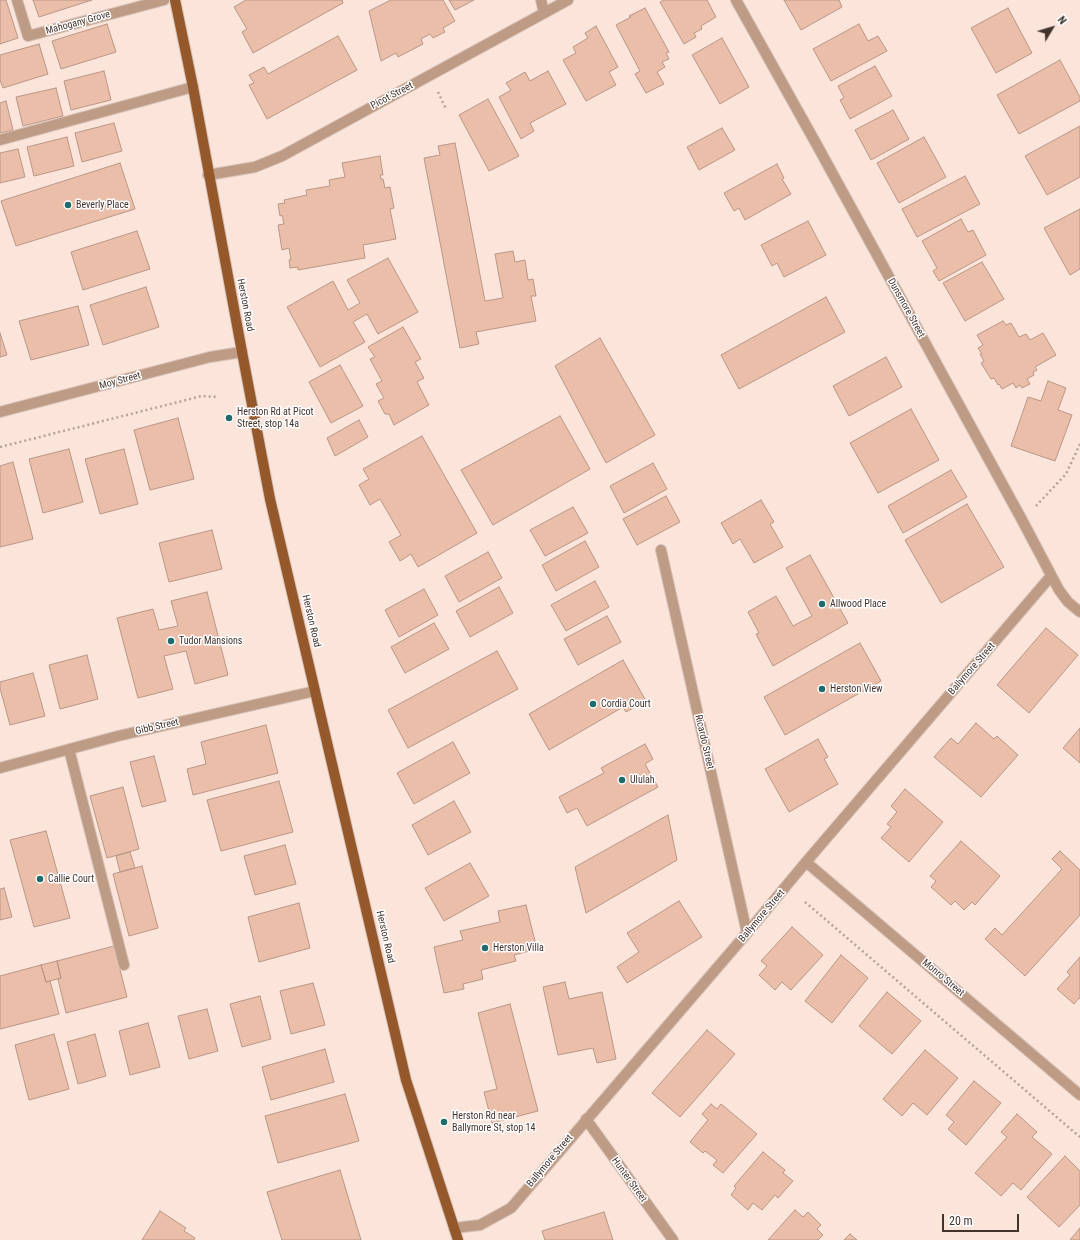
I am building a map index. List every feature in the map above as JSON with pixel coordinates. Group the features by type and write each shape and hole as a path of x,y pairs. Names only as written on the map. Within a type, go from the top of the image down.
{"main road":[{"name":"Herston Road","path":"175,0 193,87 208,175 270,499 406,1080 458,1240"}],"street":[{"name":"Mahogany Grove","path":"17,0 28,36 164,0"},
{"path":"541,0 544,13"},
{"name":"Picot Street","path":"208,175 255,167 282,156 568,0"},
{"name":"Dunsmore Street","path":"736,0 1022,520 1058,590 1068,602 1080,612"},
{"path":"0,140 193,87"},
{"name":"Moy Street","path":"0,412 210,357 242,352"},
{"name":"Ricardo Street","path":"661,550 747,934"},
{"name":"Ballymore Street","path":"454,1228 480,1225 511,1208 586,1119 747,934 806,862 1051,576"},
{"name":"Gibb Street","path":"0,768 118,736 315,691"},
{"path":"68,749 124,965"},
{"name":"Monro Street","path":"806,862 1080,1095"},
{"name":"Hunter Street","path":"586,1119 673,1240"}],"path":[{"path":"445,88 438,92 446,109"},
{"path":"0,448 202,396 218,397"},
{"path":"1022,520 1066,474 1080,444"},
{"path":"805,902 1080,1137"}],"building":[{"path":"0,0 6,0 18,38 0,44"},
{"path":"33,0 92,0 39,17"},
{"path":"246,0 342,0 343,3 253,53 242,32 247,29 234,7"},
{"path":"391,0 443,0 455,21 443,28 445,32 433,38 430,34 421,39 423,44 398,57 396,53 381,61 369,11"},
{"path":"449,0 474,0 455,10"},
{"path":"664,0 707,0 716,17 701,26 702,29 694,33 696,37 684,44 660,2"},
{"path":"784,0 839,0 842,7 801,30"},
{"path":"645,8 669,52 666,53 669,59 662,62 665,67 657,72 664,84 646,93 635,74 640,71 616,25"},
{"path":"1008,8 1032,53 996,73 971,28"},
{"path":"107,24 116,52 61,69 52,41"},
{"path":"859,24 868,41 878,36 887,51 831,81 813,49"},
{"path":"596,26 618,67 609,72 616,85 586,101 563,60 576,53 573,47 588,38 585,33"},
{"path":"338,36 357,70 267,119 249,85 254,83 249,75 264,67 268,74"},
{"path":"722,38 749,87 720,104 692,55"},
{"path":"39,44 48,74 3,88 0,80 0,55"},
{"path":"1060,60 1080,97 1080,101 1019,134 997,95"},
{"path":"875,66 892,96 850,119 840,100 844,98 838,86"},
{"path":"104,71 111,100 71,110 64,81"},
{"path":"548,71 566,104 530,123 534,131 521,139 499,97 511,90 506,83 525,72 530,81"},
{"path":"56,88 63,116 23,126 16,97"},
{"path":"488,99 519,156 489,171 459,115"},
{"path":"6,101 13,130 0,133 0,103"},
{"path":"893,110 909,139 871,160 855,130"},
{"path":"114,123 122,151 82,162 75,133"},
{"path":"1080,126 1080,177 1047,195 1025,156"},
{"path":"722,128 735,150 699,170 687,147"},
{"path":"67,137 74,166 34,176 27,147"},
{"path":"924,137 946,177 899,203 877,163"},
{"path":"455,143 485,301 503,298 495,254 513,251 515,262 525,260 528,280 533,279 536,296 531,296 536,321 476,332 479,344 460,348 424,158 440,155 438,146"},
{"path":"18,149 25,177 0,183 0,153"},
{"path":"380,156 383,175 380,175 381,179 383,179 385,188 390,187 394,208 390,209 396,239 363,245 365,258 298,270 298,267 290,268 289,260 291,260 289,248 282,250 278,225 284,224 282,215 280,216 278,204 285,203 284,200 307,195 306,190 330,186 329,180 345,177 342,163"},
{"name":"Beverly Place","path":"120,163 135,209 16,246 1,201"},
{"path":"777,164 784,178 782,179 791,194 745,220 739,208 734,211 724,193"},
{"path":"965,176 980,204 917,237 902,209"},
{"path":"1080,209 1080,269 1070,275 1044,228"},
{"path":"961,219 968,232 973,230 986,255 939,281 933,271 937,268 922,241"},
{"path":"808,221 826,255 784,277 777,263 772,266 761,245"},
{"path":"137,231 150,269 83,290 71,252"},
{"path":"388,258 418,312 378,334 367,314 353,322 365,342 320,367 287,307 333,281 348,310 360,303 347,280"},
{"path":"982,262 1004,299 965,321 943,283"},
{"path":"146,287 159,327 103,345 90,305"},
{"path":"826,297 845,332 739,389 721,355"},
{"path":"78,306 89,345 31,360 19,321"},
{"path":"1003,321 1006,325 1011,323 1019,337 1026,334 1030,340 1043,333 1056,355 1035,367 1037,370 1033,372 1034,375 1027,379 1030,384 1022,388 1020,385 1016,388 1013,383 1002,389 994,378 991,379 981,363 984,361 978,348 983,345 977,335"},
{"path":"403,327 421,359 415,362 424,378 417,382 429,405 394,425 389,414 385,414 378,401 384,398 376,384 382,381 370,359 375,357 368,347"},
{"path":"0,333 7,355 0,357"},
{"path":"600,338 655,435 606,463 555,366"},
{"path":"886,357 902,387 849,416 833,386"},
{"path":"340,365 363,406 331,423 309,382"},
{"path":"1048,381 1066,388 1058,410 1072,415 1055,461 1011,446 1028,397 1041,401"},
{"path":"911,409 939,460 878,493 850,443"},
{"path":"560,416 590,469 493,525 461,470"},
{"path":"178,418 194,479 150,490 134,430"},
{"path":"359,420 368,437 335,456 327,438"},
{"path":"422,436 477,533 418,567 411,554 400,561 389,542 401,535 380,499 370,505 359,485 369,479 363,469"},
{"path":"69,449 83,502 43,513 29,459"},
{"path":"124,449 138,504 100,514 85,459"},
{"path":"13,462 33,539 0,547 0,466"},
{"path":"653,463 667,489 624,513 610,486"},
{"path":"951,470 967,497 903,533 888,506"},
{"path":"666,496 680,522 637,545 623,519"},
{"path":"761,500 774,522 770,524 783,547 754,563 740,539 733,544 721,523"},
{"path":"967,504 1004,567 941,603 905,540"},
{"path":"573,507 588,533 545,556 530,530"},
{"path":"212,530 222,569 169,582 159,543"},
{"path":"585,541 599,567 556,591 542,565"},
{"path":"488,552 502,578 459,602 445,576"},
{"name":"Allwood Place","path":"810,555 848,623 773,666 756,634 759,633 748,612 776,596 793,626 812,616 786,568"},
{"path":"595,581 609,607 566,631 551,605"},
{"path":"499,587 513,613 470,637 456,611"},
{"path":"424,589 438,615 399,637 385,610"},
{"name":"Tudor Mansions","path":"207,592 228,675 195,684 186,651 164,656 173,689 138,698 117,618 153,609 159,630 178,626 171,601"},
{"path":"607,616 621,642 578,665 564,639"},
{"path":"434,623 449,649 405,673 391,647"},
{"path":"1046,628 1078,655 1029,713 997,685"},
{"name":"Herston View","path":"860,643 881,681 785,735 764,697"},
{"path":"497,651 518,689 408,748 388,710"},
{"path":"87,655 98,699 60,709 49,665"},
{"name":"Cordia Court","path":"623,660 646,701 626,712 623,707 549,750 529,714"},
{"path":"33,673 45,716 10,725 0,688 0,682"},
{"path":"976,723 994,739 997,736 1018,755 981,797 934,757 951,738 958,744"},
{"path":"266,725 278,773 193,795 187,769 206,764 201,742"},
{"path":"1080,728 1080,763 1063,748"},
{"path":"818,739 828,757 824,759 838,784 789,812 765,769"},
{"path":"453,742 470,773 414,804 397,773"},
{"name":"Ululah","path":"645,744 653,759 645,764 658,787 587,826 577,808 567,813 559,797 604,773 601,768"},
{"path":"154,756 166,801 142,807 130,762"},
{"path":"279,781 293,832 221,851 207,800"},
{"path":"123,787 139,849 107,858 90,796"},
{"path":"905,789 943,822 909,862 881,838 891,827 887,824 897,812 891,806"},
{"path":"454,801 471,832 428,855 412,825"},
{"path":"668,815 677,860 586,913 575,867"},
{"name":"Callie Court","path":"46,831 70,918 34,927 10,840"},
{"path":"961,841 1000,876 975,905 972,902 964,910 955,901 951,905 931,887 936,881 930,876"},
{"path":"285,845 296,884 255,895 244,856"},
{"path":"1060,851 1080,870 1080,915 1025,976 985,939 995,928 1002,935 1062,869 1052,859"},
{"path":"130,852 135,868 120,872 116,856"},
{"path":"470,863 489,896 444,921 425,888"},
{"path":"142,866 158,928 129,936 113,874"},
{"path":"4,888 12,917 0,920 0,889"},
{"path":"679,901 702,937 627,983 617,967 639,952 627,933"},
{"path":"299,903 310,948 259,962 248,917"},
{"name":"Herston Villa","path":"526,905 537,949 514,955 516,961 481,970 483,979 463,984 464,989 444,993 434,947 463,940 460,931 500,922 498,911"},
{"path":"792,927 823,955 791,990 782,982 775,990 759,975 767,966 761,961"},
{"path":"114,946 127,997 66,1013 58,979 61,978 57,961"},
{"path":"841,955 868,978 832,1023 805,1001"},
{"path":"1080,957 1080,999 1079,998 1074,1004 1057,989 1070,975 1067,972"},
{"path":"57,961 61,978 46,982 41,965"},
{"path":"41,965 46,982 50,981 59,1014 0,1029 0,976"},
{"path":"565,982 569,999 602,992 616,1059 597,1063 593,1048 558,1055 543,987"},
{"path":"313,983 325,1025 291,1034 280,991"},
{"path":"887,992 921,1021 892,1054 859,1026"},
{"path":"260,996 271,1039 242,1047 230,1004"},
{"path":"510,1004 538,1111 492,1123 484,1092 497,1089 478,1013"},
{"path":"207,1009 218,1051 189,1059 178,1016"},
{"path":"148,1023 160,1067 130,1075 119,1031"},
{"path":"707,1030 735,1054 680,1117 652,1093"},
{"path":"54,1034 69,1089 29,1100 15,1045"},
{"path":"95,1034 106,1076 78,1084 67,1042"},
{"path":"325,1049 334,1082 271,1100 262,1067"},
{"path":"925,1050 958,1078 927,1115 913,1103 902,1116 883,1099"},
{"path":"974,1081 1001,1103 966,1145 948,1129 954,1122 946,1115"},
{"path":"345,1094 359,1141 278,1163 265,1116"},
{"path":"711,1104 717,1109 721,1104 757,1134 723,1173 713,1165 717,1160 705,1151 703,1153 690,1142 708,1120 702,1114"},
{"path":"1017,1114 1037,1132 1032,1137 1052,1154 1021,1190 1013,1183 1001,1196 975,1173 1007,1137 1001,1132"},
{"path":"763,1152 785,1170 783,1173 793,1181 778,1198 775,1195 762,1210 753,1203 748,1210 731,1195 736,1188 734,1186"},
{"path":"1065,1156 1080,1171 1080,1205 1059,1227 1027,1197"},
{"path":"340,1170 361,1240 282,1240 267,1192"},
{"path":"795,1210 803,1217 808,1212 821,1225 817,1229 823,1235 818,1240 768,1240"},
{"path":"160,1211 186,1228 184,1231 195,1238 194,1240 142,1240"},
{"path":"604,1212 613,1240 545,1240 542,1231"},
{"path":"1080,1228 1080,1240 1070,1240"},
{"path":"850,1234 857,1240 844,1240"}],"place":[{"name":"Beverly Place","path":"68,205"},
{"name":"Herston Rd at Picot Street, stop 14a","path":"229,418"},
{"name":"Allwood Place","path":"822,604"},
{"name":"Tudor Mansions","path":"171,641"},
{"name":"Herston View","path":"822,689"},
{"name":"Cordia Court","path":"593,704"},
{"name":"Ululah","path":"622,780"},
{"name":"Callie Court","path":"40,879"},
{"name":"Herston Villa","path":"485,948"},
{"name":"Herston Rd near Ballymore St, stop 14","path":"444,1122"}]}
